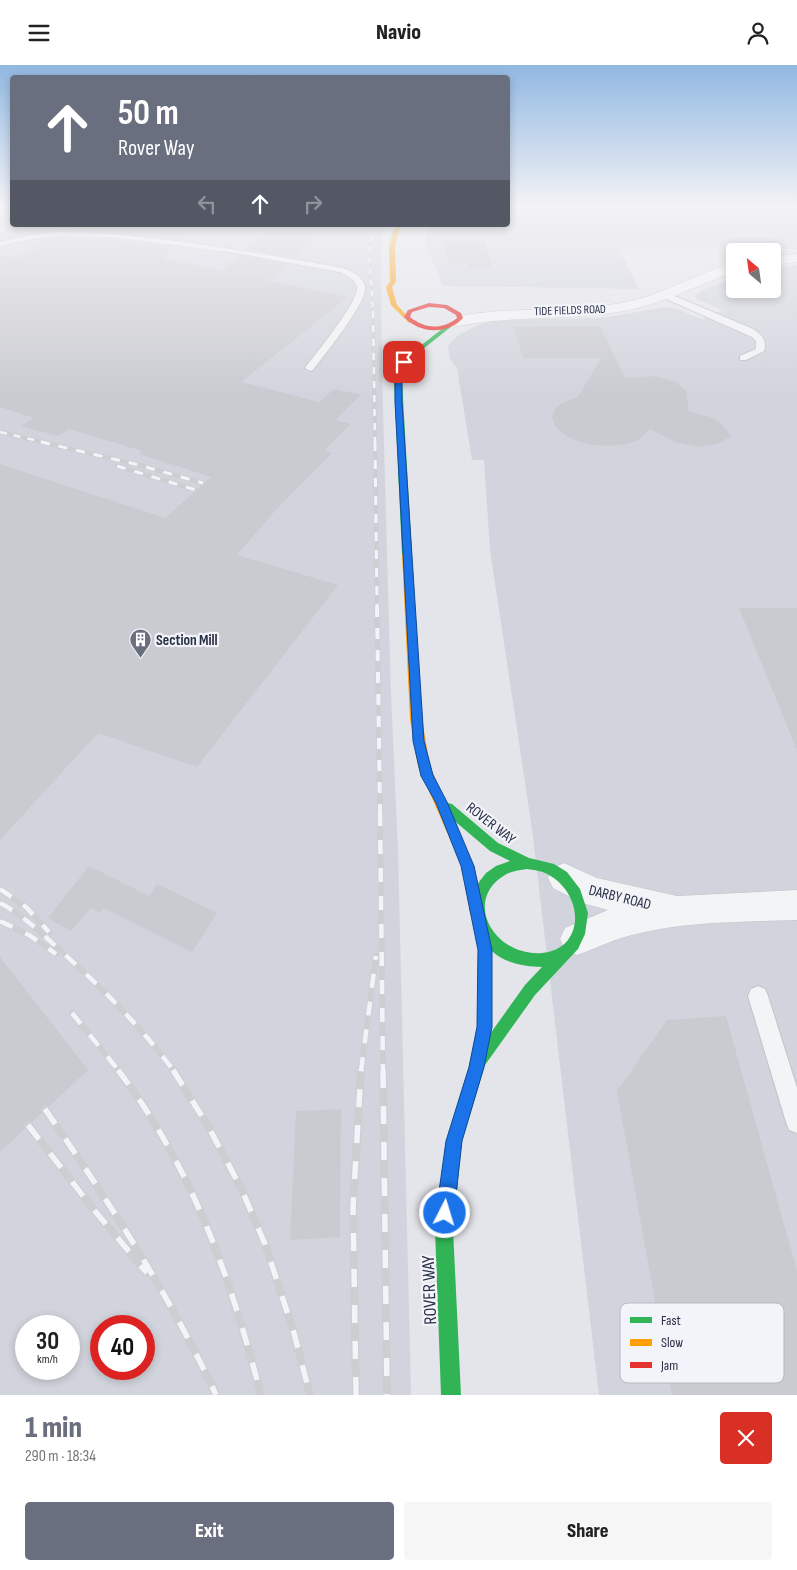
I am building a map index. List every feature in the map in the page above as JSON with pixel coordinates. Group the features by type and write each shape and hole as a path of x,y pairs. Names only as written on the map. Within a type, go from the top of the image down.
{"street":[{"path":"394,269 396,285 389,287 390,298 398,311 411,322 433,328 453,324"},
{"name":"TIDE FIELDS ROAD","path":"453,324 497,313 608,309 641,304 667,296 726,271"},
{"path":"411,352 421,348 453,324 459,314 441,305 413,297"},
{"path":"411,322 407,317 410,311 421,306 441,305"},
{"name":"TIDE FIELDS ROAD","path":"441,305 517,312"},
{"name":"ROVER WAY","path":"411,322 415,331 410,347 411,352 401,370 398,395 418,741 431,785 441,802 468,866 478,912"},
{"name":"ROVER WAY","path":"441,802 494,848 527,863"},
{"path":"527,863 553,870 573,888 580,901 583,914 582,927 571,946 552,959 535,961 519,959 503,952 490,941 482,927 478,912 479,896 485,882 496,871 511,865 527,863"},
{"name":"DARBY ROAD","path":"564,878 600,894 678,911"},
{"name":"DARBY ROAD","path":"571,946 597,929 617,923 678,911 797,905"},
{"name":"ROVER WAY","path":"450,1395 444,1229 454,1141 477,1067 484,1027 486,987 482,927"},
{"name":"ROVER WAY","path":"477,1067 532,987 571,946"}],"lane":[{"path":"310,368 351,311 361,292 359,283 342,270 337,269"},
{"path":"667,296 756,335 761,340 760,351 743,358"},
{"path":"758,996 797,1122"}],"shaded area":[{"path":"0,269 381,269 382,372 391,695 398,851 411,1395 0,1395"},
{"path":"436,269 629,269 639,289 443,286"},
{"path":"781,269 797,269 797,1395 599,1395 532,829 490,550 484,460 472,460 457,368 450,359 448,346 457,336 478,325 495,320 601,318 666,307 677,309 702,319 723,310 698,300 695,296 701,291 726,281 726,298 781,298"}],"building":[{"name":"Section Mill","path":"0,269 213,269 222,271 224,269 282,269 270,281 348,297 241,382 319,402 334,389 361,395 335,420 351,424 325,450 332,453 275,511 237,555 338,585 197,767 98,733 0,840 0,464 165,518 211,477 139,454 142,451 69,429 58,436 21,426 34,418 0,407"},
{"path":"600,326 625,378 656,376 676,382 686,391 689,411 714,418 721,423 731,436 718,444 697,447 675,442 650,429 639,440 610,446 592,445 576,441 563,434 555,426 552,417 555,409 562,403 578,397 601,358 523,358 514,327"},
{"path":"739,608 797,608 797,748 796,748"},
{"path":"89,866 149,896 157,884 217,913 192,952 104,908 100,913 91,908 71,931 48,918"},
{"path":"0,957 88,1070 0,1152"},
{"path":"726,1016 797,1271 797,1395 672,1395 670,1383 784,1383 784,1303 655,1303 617,1091 667,1020"},
{"path":"341,1109 340,1237 290,1240 296,1111"}],"railway":[{"path":"370,269 373,312"},
{"path":"373,311 375,443"},
{"path":"0,432 47,443"},
{"path":"41,442 135,464 203,483"},
{"path":"375,442 377,607"},
{"path":"117,466 196,490"},
{"path":"377,606 380,813"},
{"path":"380,812 383,1071"},
{"path":"0,889 26,907 49,932"},
{"path":"0,903 31,924 90,978 134,1023 174,1071"},
{"path":"0,921 29,935 56,954"},
{"path":"361,1071 376,956"},
{"path":"72,1013 119,1071"},
{"path":"118,1070 168,1146 206,1225 236,1308 261,1395"},
{"path":"173,1070 208,1126 241,1188 265,1244 294,1333 310,1395"},
{"path":"356,1395 353,1207 361,1070"},
{"path":"383,1070 387,1395"},
{"path":"45,1109 92,1178 158,1284 198,1357 216,1395"},
{"path":"28,1125 94,1210 147,1273"}],"traffic: fast":[{"path":"407,554 398,381 404,362 411,352 421,348 449,326"},
{"path":"448,808 494,847 527,863"},
{"path":"527,863 553,870 562,876 570,884 580,903 581,924 573,944 561,954 551,958 526,959 504,952 491,941 480,920 480,897 491,877 501,870 527,863"},
{"path":"451,1395 444,1229 454,1141 477,1067 484,1027 485,950 482,927"},
{"path":"482,1059 530,990 564,953"}],"traffic: slow":[{"path":"393,269 393,282 389,287 394,305 409,321"},
{"path":"407,554 416,719 424,766 461,851"}],"traffic: jam":[{"path":"429,305 445,306 459,314 460,318 448,326 434,329 419,326 407,317 410,311 429,305"},
{"path":"461,851 468,866 477,912"}],"place":[{"name":"Section Mill","path":"140,659"}],"route":[{"path":"404,362 398,381 408,589 418,741 427,776 441,802 468,866 482,927 485,950 484,1027 477,1067 464,1102 454,1141 445,1213"}]}
